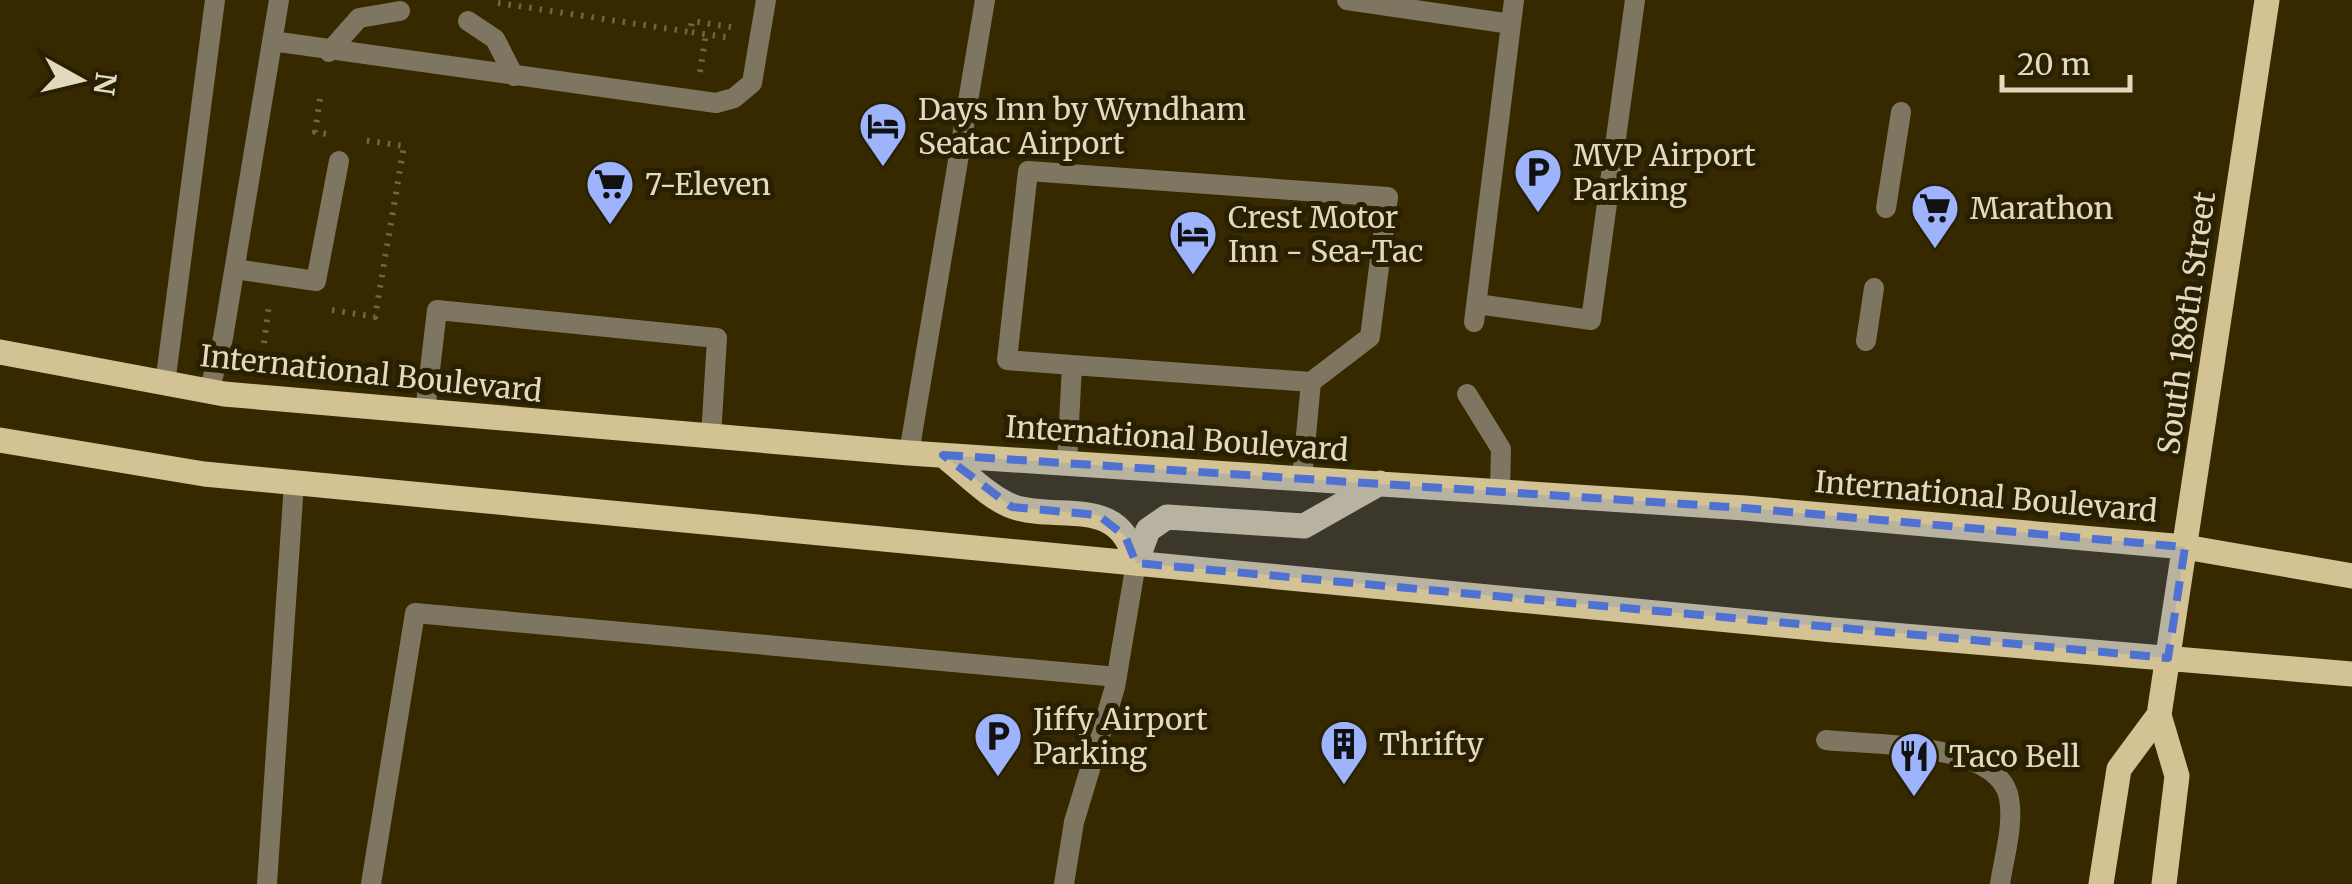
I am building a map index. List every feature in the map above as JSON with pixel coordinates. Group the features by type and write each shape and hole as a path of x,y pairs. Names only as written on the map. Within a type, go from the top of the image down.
{"main road":[{"name":"South 188th Street","path":"2164,884 2177,776 2159,715 2267,0"},
{"name":"International Boulevard","path":"0,352 209,392 909,453 1745,508 2185,547 2352,576"},
{"path":"0,440 204,474 294,483 2352,674"},
{"path":"944,455 1012,506 1098,515 1125,536 1136,563"},
{"path":"1136,563 1148,530 1167,516 1304,526 1380,483"},
{"name":"South 188th Street","path":"2100,884 2119,768 2159,715"}],"lane":[{"path":"165,384 215,0"},
{"path":"209,392 235,269 279,0"},
{"path":"272,41 716,103 734,98 752,83 766,0"},
{"path":"909,453 985,0"},
{"path":"1347,0 1511,24"},
{"path":"1514,0 1476,313 1591,320 1635,0"},
{"path":"330,52 359,18 400,10"},
{"path":"468,21 494,38 514,76"},
{"path":"1886,208 1901,112"},
{"path":"235,269 316,281 338,161"},
{"path":"1028,171 1388,196 1370,337 1312,382 1007,360 1028,171"},
{"path":"1866,341 1874,288"},
{"path":"425,412 437,310 717,338 711,437"},
{"path":"1067,463 1072,365"},
{"path":"1302,478 1312,382"},
{"path":"1466,394 1501,449 1500,491"},
{"path":"268,884 294,483"},
{"path":"1064,884 1074,822 1118,677 1136,563"},
{"path":"371,884 414,613 1118,677"},
{"path":"1826,740 1961,756 1993,768 2009,794 2011,811 2000,884"}],"path":[{"path":"481,0 744,40"},
{"path":"690,32 692,21 738,28 741,14"}],"highlighted area":[{"path":"943,455 1745,508 2185,547 2168,658 1136,563 1125,536 1098,515 1012,507"}],"place":[{"name":"Days Inn by Wyndham Seatac Airport","path":"883,168"},
{"name":"MVP Airport Parking","path":"1538,214"},
{"name":"7-Eleven","path":"610,226"},
{"name":"Marathon","path":"1935,250"},
{"name":"Crest Motor Inn - Sea-Tac","path":"1193,276"},
{"name":"Jiffy Airport Parking","path":"998,778"},
{"name":"Thrifty","path":"1344,786"},
{"name":"Taco Bell","path":"1914,798"}]}
